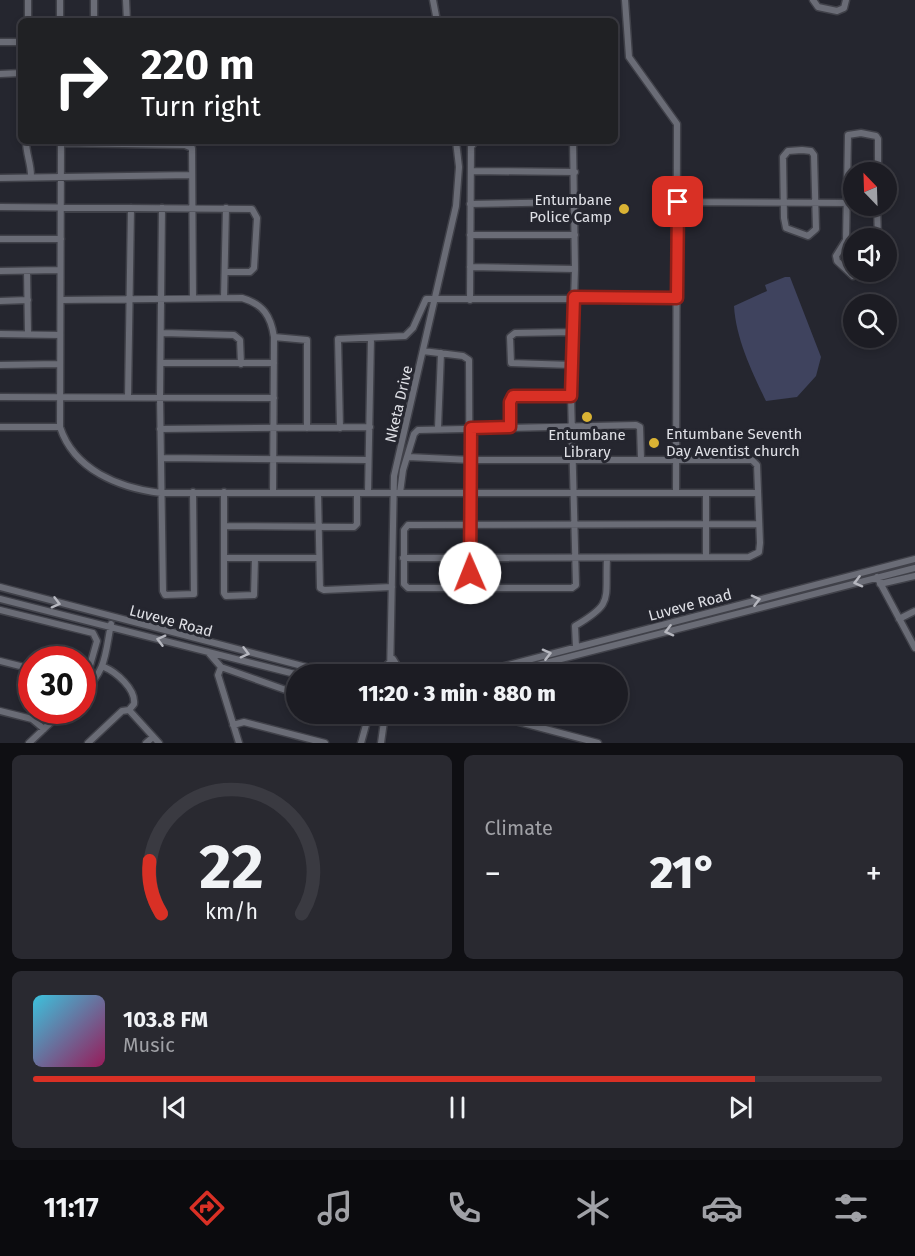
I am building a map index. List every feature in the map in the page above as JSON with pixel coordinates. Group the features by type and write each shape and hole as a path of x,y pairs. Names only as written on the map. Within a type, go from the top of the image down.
{"street":[{"path":"28,0 28,18"},
{"path":"60,0 60,18"},
{"path":"94,0 94,18"},
{"path":"126,0 126,18"},
{"path":"433,0 436,18"},
{"path":"625,0 629,57 677,124 676,493"},
{"path":"813,0 818,7 837,11 844,8 846,0"},
{"path":"0,42 18,42"},
{"path":"0,74 18,73"},
{"path":"847,162 848,135 861,133 876,136 878,139 878,162"},
{"path":"27,144 26,158 31,165 31,176"},
{"path":"61,144 60,427 69,447 97,474 126,486 161,493 758,494"},
{"path":"145,144 187,145 192,148 193,298"},
{"name":"Nketa Drive","path":"391,664 392,493 456,206 459,167 456,144"},
{"path":"470,300 471,147 473,144"},
{"path":"573,144 575,269 571,396 575,493 575,526 575,587 408,588 404,584 405,526 575,526 758,524"},
{"path":"788,151 811,151 814,155 815,201 815,232 808,236 786,228 783,157 788,151"},
{"path":"471,171 574,172"},
{"path":"0,178 192,175"},
{"path":"470,204 575,202"},
{"path":"678,202 843,202"},
{"path":"0,207 252,208 257,218 254,268 250,272 225,272"},
{"path":"128,397 131,208"},
{"path":"162,208 163,333 160,429 163,591 165,595 191,595 194,592 193,492"},
{"path":"224,298 226,208"},
{"path":"470,234 575,235"},
{"path":"0,239 60,239"},
{"path":"843,245 836,256 837,261 843,267"},
{"path":"470,267 575,269"},
{"path":"0,271 60,270"},
{"path":"27,271 28,334"},
{"path":"340,428 338,340 340,338 405,336 413,328 425,300 574,297 677,298"},
{"path":"61,300 242,298 262,307 272,320 274,337 273,492"},
{"path":"0,301 28,300"},
{"path":"572,365 511,363 510,337 515,333 573,332"},
{"path":"163,333 234,335 240,340 241,364"},
{"path":"0,334 60,335"},
{"path":"274,337 307,340 307,428"},
{"path":"368,492 371,338"},
{"path":"423,351 463,356 469,360 470,589"},
{"path":"438,428 441,353"},
{"path":"161,363 274,363"},
{"path":"0,365 59,364"},
{"path":"510,427 510,402 513,396 571,396"},
{"path":"0,397 274,398"},
{"path":"400,493 403,470 415,432 438,428 573,428 638,425 641,459"},
{"path":"0,427 60,427"},
{"path":"160,429 370,427"},
{"path":"403,558 756,555 759,543 757,465 752,460 675,458 471,460 408,457"},
{"path":"161,458 368,460"},
{"path":"224,492 224,593 228,596 254,595 255,558"},
{"path":"224,526 356,526 357,492"},
{"path":"318,493 318,558 321,589 392,587"},
{"path":"706,493 706,557"},
{"path":"224,558 318,558"},
{"path":"576,647 575,626 596,615 605,600 607,558"},
{"name":"Luveve Road","path":"512,664 915,559"},
{"name":"Luveve Road","path":"544,664 879,581 915,568"},
{"path":"915,576 879,581 915,648"},
{"name":"Luveve Road","path":"0,587 294,664"},
{"name":"Luveve Road","path":"0,599 286,672"},
{"path":"0,610 93,633 97,641 96,646"},
{"path":"899,619 915,611"},
{"path":"96,675 104,667 112,618"},
{"path":"207,651 221,667 286,690"},
{"path":"387,664 392,659 395,664"},
{"path":"0,661 18,666"},
{"path":"88,743 122,711 129,710 134,704 134,696 116,673 104,667"},
{"path":"221,667 218,675 239,743"},
{"path":"129,710 159,743"},
{"path":"0,711 32,719 44,729"},
{"path":"233,725 244,722 324,743"},
{"path":"29,743 49,724"},
{"path":"361,743 366,724"},
{"path":"381,743 383,724"},
{"path":"532,724 598,743"},
{"path":"147,743 153,736"}],"shaded area":[{"path":"790,277 821,357 816,376 797,397 766,401 741,343 734,306 767,291 765,285"}],"place":[{"name":"Entumbane Police Camp","path":"624,209"},
{"name":"Entumbane Library","path":"587,417"},
{"name":"Entumbane Seventh Day Aventist church","path":"654,443"}],"route":[{"path":"470,573 471,428 510,427 510,398 513,396 571,396 574,297 677,298 678,202"}]}
